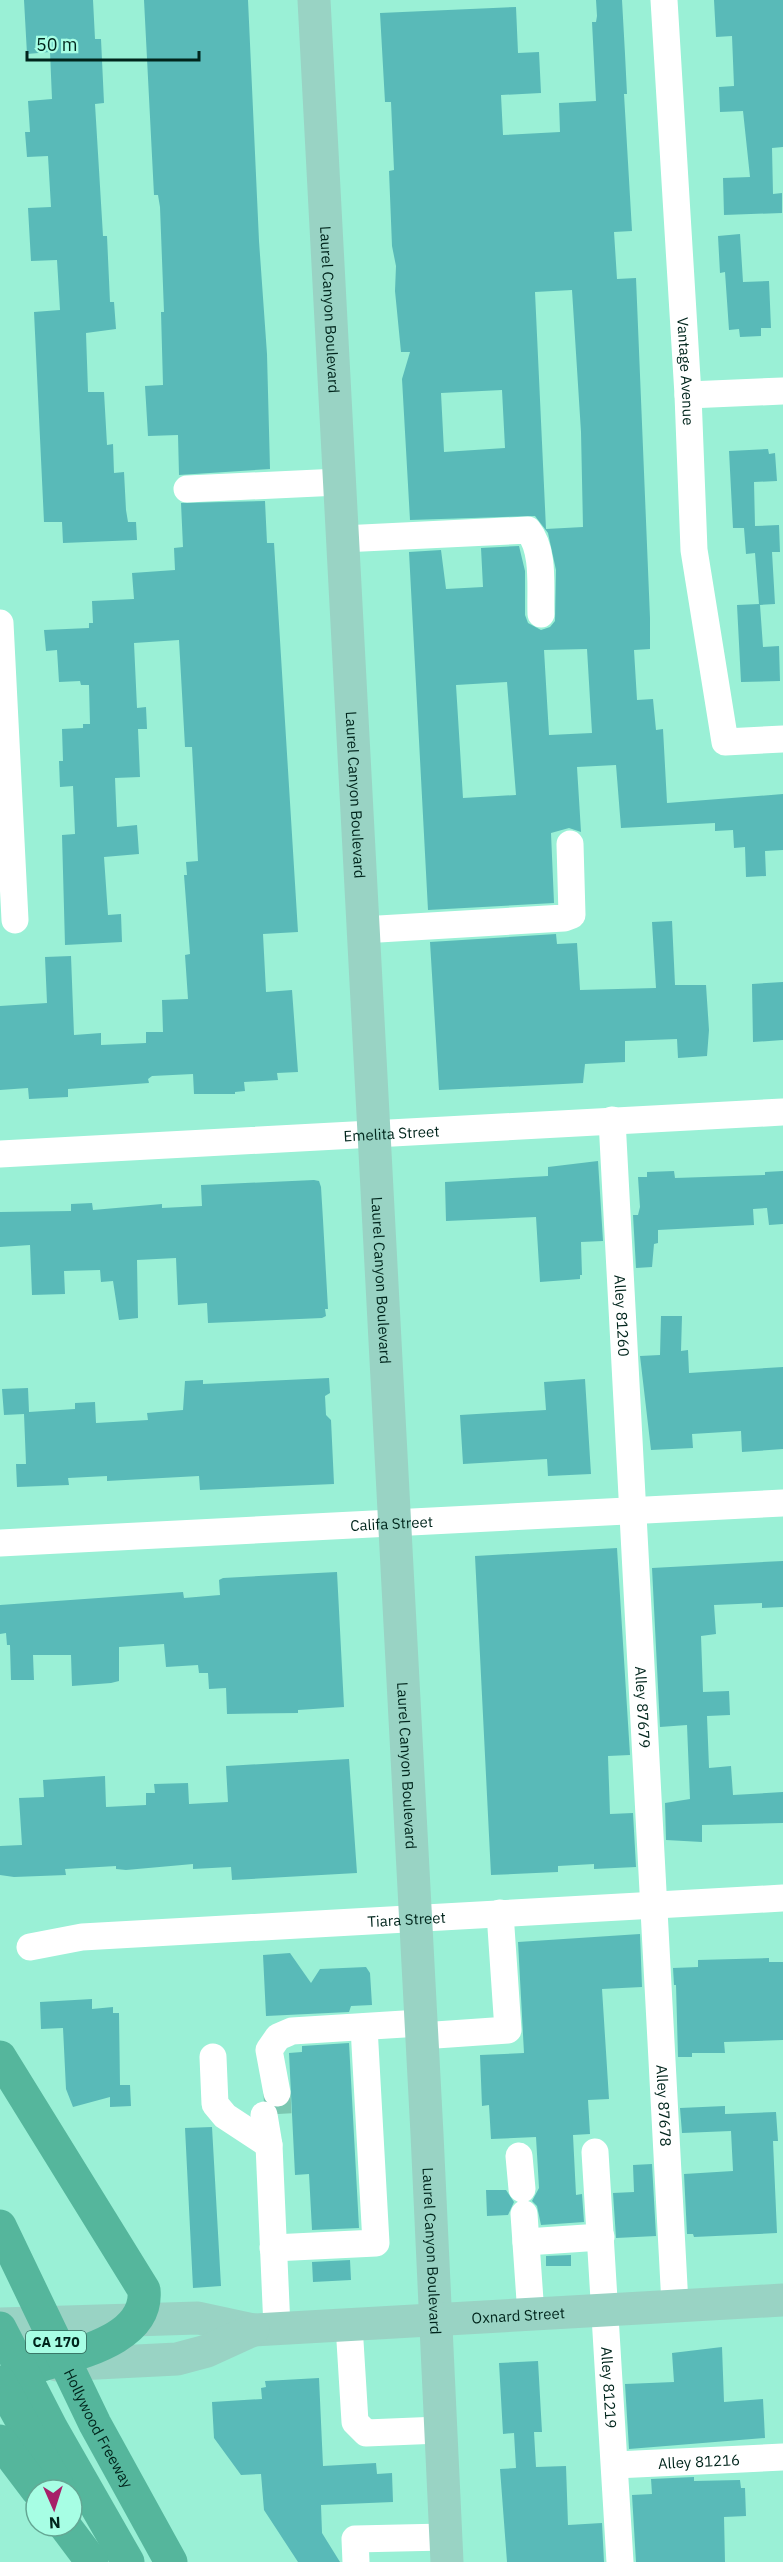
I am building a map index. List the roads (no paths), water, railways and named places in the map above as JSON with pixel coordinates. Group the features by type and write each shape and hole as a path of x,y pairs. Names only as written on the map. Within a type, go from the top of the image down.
{"highway":[{"path":"0,2057 140,2280 145,2299 136,2319 119,2336 105,2344 39,2366"},
{"name":"Hollywood Freeway","path":"6,2240 95,2424 171,2562"},
{"path":"0,2328 35,2478"},
{"path":"0,2382 26,2434 53,2478"},
{"path":"26,2434 128,2562"},
{"path":"84,2532 101,2562"},
{"path":"74,2538 92,2562"}],"main road":[{"name":"Laurel Canyon Boulevard","path":"314,0 446,2550"},
{"name":"Oxnard Street","path":"0,2324 198,2318 265,2329 783,2300"},
{"name":"Oxnard Street","path":"0,2368 177,2359 207,2351 265,2329"}],"street":[{"name":"Vantage Avenue","path":"664,0 688,395 694,550 725,742 783,739"},
{"path":"688,395 783,391"},
{"path":"187,489 339,482"},
{"path":"342,539 528,530 535,538 538,550 541,614"},
{"path":"0,623 4,800 15,920"},
{"path":"362,930 564,918 572,915 570,843"},
{"name":"Emelita Street","path":"0,1154 783,1112"},
{"name":"Alley 81260","path":"612,1120 633,1511"},
{"name":"Califa Street","path":"0,1543 783,1503"},
{"name":"Alley 87679","path":"633,1511 655,1905"},
{"name":"Tiara Street","path":"30,1947 82,1937 783,1898"},
{"name":"Alley 87678","path":"655,1905 675,2305"},
{"path":"265,2329 273,2248 269,2145 271,2104 269,2050 278,2037 292,2031 364,2027 420,2030 508,2030 500,1913"},
{"path":"273,2248 376,2243 364,2027"},
{"path":"213,2057 215,2104 225,2116 269,2145"},
{"name":"Alley 81219","path":"595,2152 620,2562"},
{"path":"519,2156 531,2315"},
{"path":"526,2242 601,2237"},
{"path":"349,2325 355,2422 366,2433 440,2430"},
{"name":"Alley 81216","path":"615,2466 783,2457"},
{"path":"356,2562 356,2539 446,2550"}],"tunnel":[{"path":"277,2093 278,2114"}]}
